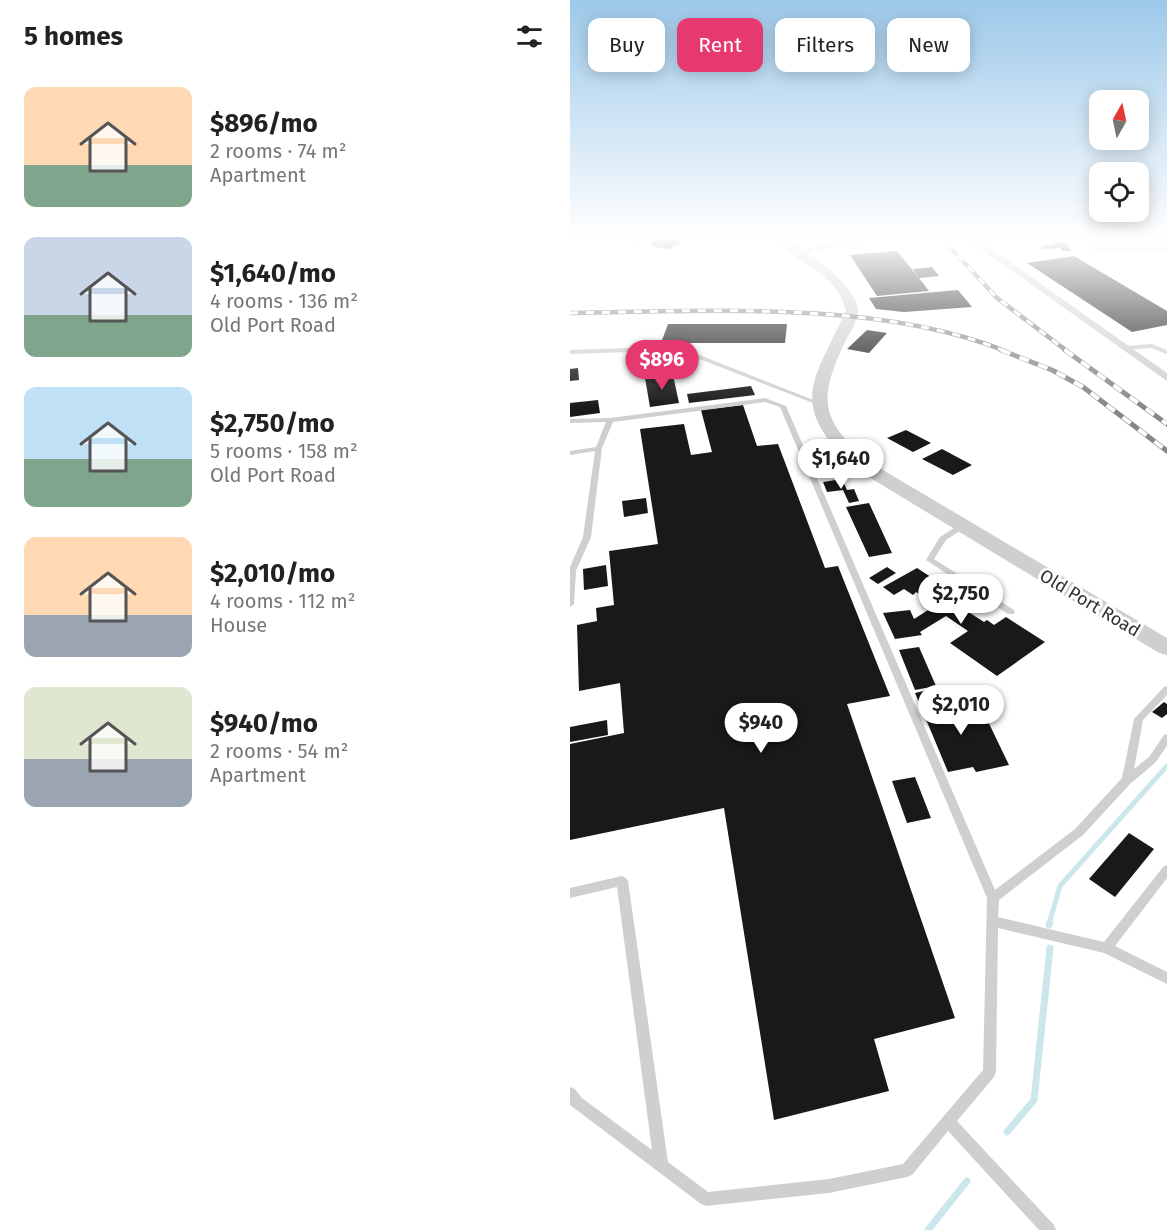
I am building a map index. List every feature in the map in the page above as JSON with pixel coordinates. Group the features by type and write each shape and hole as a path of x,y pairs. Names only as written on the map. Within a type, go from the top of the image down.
{"street":[{"path":"818,403 820,384 852,311 847,293"},
{"path":"1047,293 1167,378"},
{"name":"Old Port Road","path":"818,403 824,425 844,451 860,464 1167,648"}],"lane":[{"path":"1124,348 1152,346 1167,352"},
{"path":"570,352 629,350 690,353 818,403"},
{"path":"570,422 610,420 765,400 783,406 993,898 989,1072 907,1170 830,1186 706,1199 577,1103 570,1094"},
{"path":"570,604 572,571 587,537 599,448 610,420"},
{"path":"570,453 599,448"},
{"path":"963,526 943,539 930,560 1011,612"},
{"path":"1127,780 1139,719 1167,689"},
{"path":"993,898 1079,832 1127,780 1152,760 1167,738"},
{"path":"1106,948 1167,870"},
{"path":"570,893 621,881 660,1165"},
{"path":"992,921 1106,948 1167,978"},
{"path":"948,1121 1049,1230"}],"building":[{"path":"875,293 904,293 877,296"},
{"path":"920,293 961,293 972,307 904,312 876,309 869,298"},
{"path":"1073,293 1137,293 1167,311 1167,325 1132,332"},
{"path":"668,324 787,324 785,343 661,343"},
{"path":"867,330 887,333 869,353 847,349"},
{"path":"578,368 579,380 570,381 570,369"},
{"path":"673,375 679,403 650,407 645,378"},
{"path":"751,386 755,395 689,403 687,394"},
{"path":"598,400 600,413 570,417 570,403"},
{"path":"743,405 757,446 778,444 825,568 838,566 890,696 847,704 955,1018 874,1039 889,1091 774,1120 724,808 570,840 570,744 624,733 620,683 579,691 577,625 597,621 596,608 614,605 609,551 658,544 640,429 684,424 691,455 712,452 701,410"},
{"path":"906,430 931,443 913,452 887,438"},
{"path":"942,449 972,465 953,475 922,459"},
{"path":"842,479 847,490 854,489 859,501 849,503 843,490 827,492 823,482"},
{"path":"646,498 648,513 624,517 622,501"},
{"path":"869,503 892,553 869,557 846,507"},
{"path":"606,565 608,586 584,590 583,569"},
{"path":"887,567 896,573 878,584 869,578"},
{"path":"917,568 937,581 931,584 941,591 946,588 966,601 959,606 984,622 987,620 994,625 1006,617 1045,642 997,676 950,643 968,631 946,616 920,632 922,635 895,639 883,613 910,610 914,619 933,607 926,602 929,601 916,592 913,595 904,589 894,595 883,587"},
{"path":"919,647 936,686 915,690 899,650"},
{"path":"937,688 949,715 982,709 1009,765 976,772 973,767 948,772 915,693"},
{"path":"1164,702 1167,704 1167,714 1162,718 1152,712"},
{"path":"607,720 608,735 570,742 570,727"},
{"path":"915,777 931,818 907,823 892,781"},
{"path":"1129,833 1154,849 1115,897 1089,879"}],"waterway":[{"path":"1049,924 1060,886 1167,766"},
{"path":"1007,1132 1034,1100 1050,948"},
{"path":"928,1230 967,1181"}],"railway":[{"path":"993,293 1067,351"},
{"path":"570,313 733,311 847,316 902,323 955,335 1005,351"},
{"path":"1001,350 1052,370 1083,387 1167,451"},
{"path":"1065,350 1167,424"}]}
